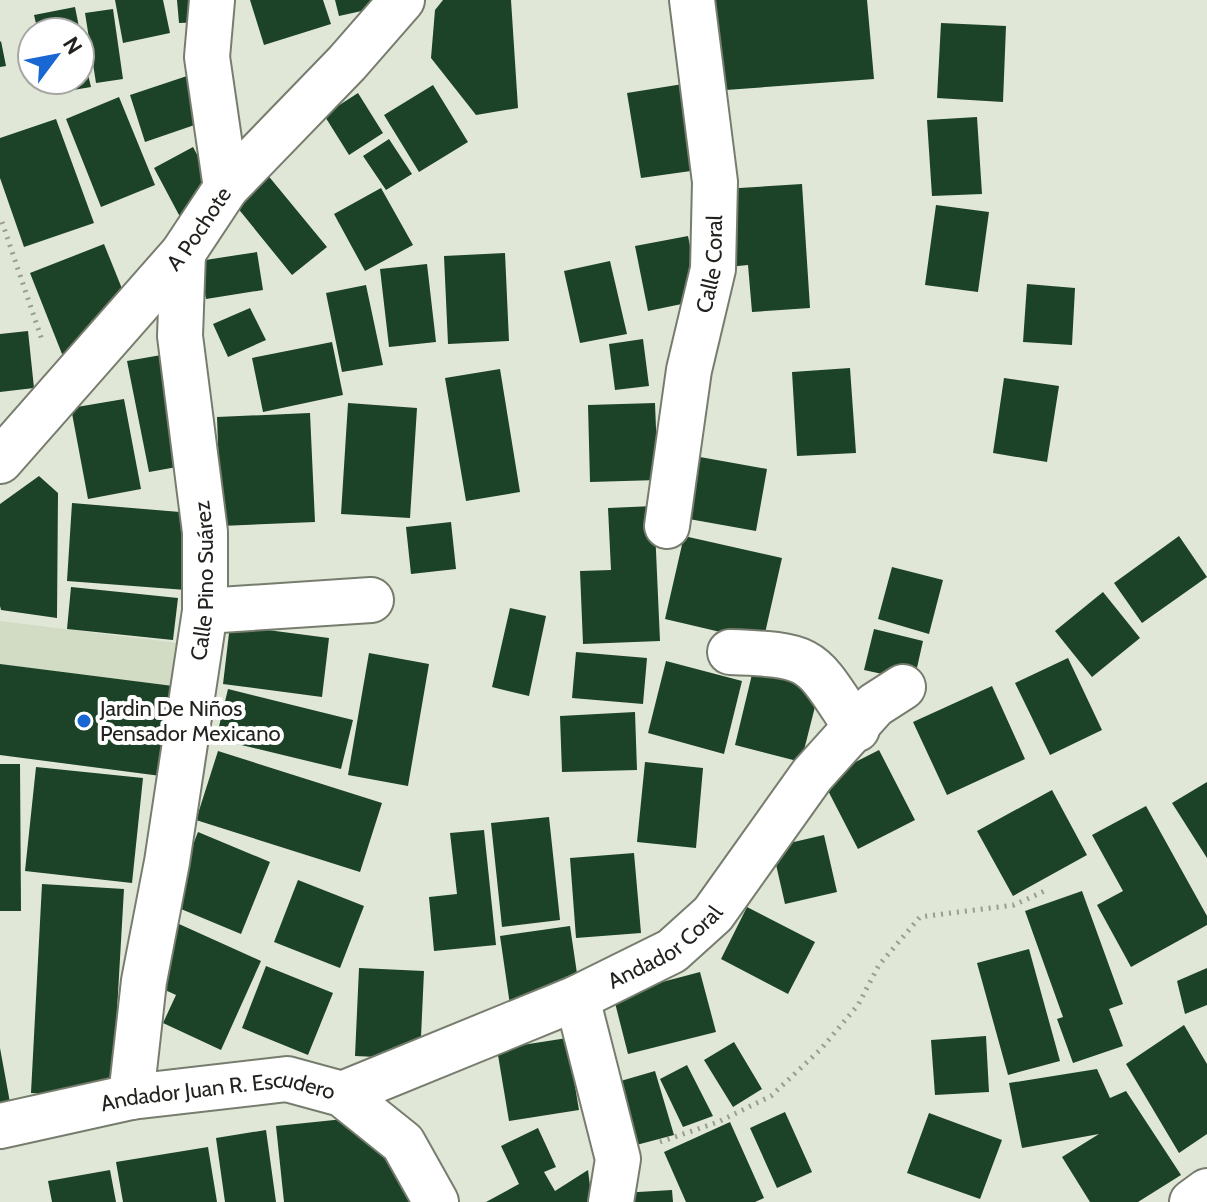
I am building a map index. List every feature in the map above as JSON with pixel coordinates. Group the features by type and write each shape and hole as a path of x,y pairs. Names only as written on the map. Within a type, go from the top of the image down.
{"street":[{"path":"212,0 207,57 226,188"},
{"name":"A Pochote","path":"0,461 183,253 226,188 347,63 402,0"},
{"name":"Calle Coral","path":"667,526 689,370 713,269 715,182 692,0"},
{"name":"Calle Pino Suárez","path":"131,1097 144,981 167,862 205,611 205,532 180,336 183,253"},
{"path":"205,611 371,600"},
{"path":"730,652 789,654 816,667 857,729"},
{"name":"Andador Coral","path":"342,1094 577,998 672,951 713,914 812,775 857,729 875,705 903,687"},
{"path":"577,998 618,1159 611,1202"},
{"name":"Andador Juan R. Escudero","path":"0,1126 131,1097 287,1079 342,1094 403,1143 436,1202"},
{"path":"1192,1202 1207,1191"}],"path":[{"path":"2,222 60,393"},
{"path":"618,1159 685,1131 718,1122 771,1096 840,1027 858,1005 879,965 920,917 1014,905 1049,889"}],"shaded area":[{"name":"Jardin De Niños Pensador Mexicano","path":"0,621 178,643 161,776 0,755"}],"building":[{"path":"115,0 163,0 170,33 123,43"},
{"path":"177,0 202,0 204,22 179,23"},
{"path":"250,0 323,0 331,24 264,45"},
{"path":"335,0 383,0 384,6 339,16"},
{"path":"443,0 511,0 518,108 476,115 431,58 435,10"},
{"path":"705,0 867,0 874,79 712,91"},
{"path":"75,7 77,16 34,16"},
{"path":"113,9 123,79 96,83 96,16 85,16 85,13"},
{"path":"941,23 1006,26 1003,102 937,98"},
{"path":"0,42 6,66 0,67"},
{"path":"193,74 209,120 145,142 130,95"},
{"path":"683,84 698,170 641,178 627,93"},
{"path":"433,85 468,142 419,172 384,115"},
{"path":"358,93 383,133 349,155 324,115"},
{"path":"119,97 155,185 101,207 66,119"},
{"path":"977,117 982,194 932,196 927,120"},
{"path":"56,119 94,223 24,247 0,178 0,138"},
{"path":"389,139 412,174 386,190 363,156"},
{"path":"193,147 215,188 187,230 154,168"},
{"path":"266,173 327,247 292,275 232,201"},
{"path":"802,184 810,308 752,312 748,265 728,267 723,189"},
{"path":"381,188 413,245 365,271 334,214"},
{"path":"936,205 989,212 978,292 925,285"},
{"path":"688,236 701,300 648,311 635,246"},
{"path":"104,244 129,306 91,321 98,340 62,354 30,273"},
{"path":"257,252 263,290 206,299 199,261"},
{"path":"505,253 509,341 448,344 444,256"},
{"path":"610,261 627,334 580,343 564,271"},
{"path":"427,264 436,342 389,347 380,269"},
{"path":"1027,284 1075,288 1072,345 1023,342"},
{"path":"366,285 383,365 342,372 326,293"},
{"path":"250,308 266,340 228,357 213,324"},
{"path":"28,331 34,388 0,392 0,334"},
{"path":"643,339 649,386 615,390 609,344"},
{"path":"332,342 343,395 263,412 252,358"},
{"path":"167,354 188,465 149,472 127,361"},
{"path":"850,368 856,453 797,456 792,372"},
{"path":"500,369 520,492 466,501 445,378"},
{"path":"1004,378 1059,386 1047,462 993,453"},
{"path":"124,399 141,489 88,499 71,408"},
{"path":"348,403 417,408 410,518 341,514"},
{"path":"655,403 658,480 590,482 588,405"},
{"path":"310,413 315,522 221,526 217,417"},
{"path":"700,457 767,469 756,531 689,519"},
{"path":"39,476 58,493 57,618 1,610 0,606 0,504"},
{"path":"72,503 192,513 186,590 67,581"},
{"path":"654,506 660,641 583,644 580,571 611,570 608,508"},
{"path":"451,522 456,569 411,574 406,527"},
{"path":"684,536 782,558 763,642 665,619"},
{"path":"1179,536 1207,577 1142,623 1114,583"},
{"path":"892,567 943,580 929,634 878,619"},
{"path":"71,587 178,598 173,640 67,629"},
{"path":"1103,592 1140,638 1092,677 1055,631"},
{"path":"510,608 546,616 529,696 492,687"},
{"path":"230,625 329,638 322,697 223,684"},
{"path":"874,629 923,641 914,681 864,670"},
{"path":"576,652 647,658 643,704 572,698"},
{"path":"369,653 429,664 408,786 348,775"},
{"path":"1068,658 1102,730 1050,755 1015,683"},
{"path":"666,661 742,681 724,754 648,733"},
{"name":"Jardin De Niños Pensador Mexicano","path":"0,664 173,686 161,776 0,755"},
{"path":"754,666 821,683 801,762 735,745"},
{"path":"992,686 1025,759 947,795 913,722"},
{"path":"228,689 353,720 341,769 216,739"},
{"path":"635,712 637,770 562,772 560,716"},
{"path":"879,750 915,820 858,849 822,779"},
{"path":"218,751 382,803 360,872 196,820"},
{"path":"645,762 703,768 696,848 637,842"},
{"path":"0,764 20,764 21,911 0,911"},
{"path":"36,767 143,778 132,883 25,871"},
{"path":"1207,782 1207,858 1172,803"},
{"path":"1052,790 1087,855 1013,896 977,831"},
{"path":"1146,806 1207,916 1207,925 1131,967 1097,905 1123,891 1092,835"},
{"path":"549,817 560,920 502,927 491,823"},
{"path":"484,830 496,945 434,951 429,897 457,894 450,833"},
{"path":"198,832 270,862 241,934 169,904"},
{"path":"824,835 837,892 785,904 772,847"},
{"path":"634,853 641,933 576,938 570,858"},
{"path":"298,880 364,906 340,968 274,942"},
{"path":"42,884 124,889 112,1098 31,1093"},
{"path":"1082,891 1123,1004 1109,1009 1123,1046 1073,1063 1057,1019 1063,1017 1025,911"},
{"path":"747,907 815,942 788,994 721,959"},
{"path":"179,924 261,961 221,1050 163,1023 176,995 152,984"},
{"path":"570,926 580,994 510,1005 500,936"},
{"path":"1029,949 1060,1061 1008,1075 977,963"},
{"path":"266,966 333,993 308,1055 242,1028"},
{"path":"359,968 424,971 420,1059 355,1056"},
{"path":"1207,968 1207,1005 1185,1014 1177,981"},
{"path":"700,972 716,1032 628,1054 613,995"},
{"path":"1184,1025 1207,1064 1207,1134 1179,1153 1126,1064"},
{"path":"986,1036 989,1092 935,1095 931,1040"},
{"path":"567,1038 579,1110 509,1121 497,1049"},
{"path":"734,1042 762,1089 733,1107 704,1060"},
{"path":"0,1048 11,1108 0,1110"},
{"path":"687,1065 713,1116 683,1127 660,1079"},
{"path":"1097,1069 1110,1098 1126,1091 1181,1175 1138,1202 1090,1202 1062,1157 1099,1134 1022,1148 1009,1083"},
{"path":"655,1071 674,1135 625,1148 607,1085"},
{"path":"785,1112 812,1172 777,1188 750,1128"},
{"path":"929,1113 1002,1140 980,1199 907,1173"},
{"path":"344,1119 374,1132 427,1202 284,1202 276,1126"},
{"path":"730,1122 764,1198 755,1202 686,1202 664,1152"},
{"path":"538,1128 556,1167 544,1172 555,1191 588,1170 592,1202 486,1202 519,1184 501,1146"},
{"path":"266,1130 276,1202 225,1202 216,1138"},
{"path":"208,1147 217,1202 123,1202 116,1162"},
{"path":"110,1170 116,1202 52,1202 48,1181"},
{"path":"672,1190 673,1202 621,1202 621,1193"}],"place":[{"name":"Jardin De Niños Pensador Mexicano","path":"84,721"}]}
